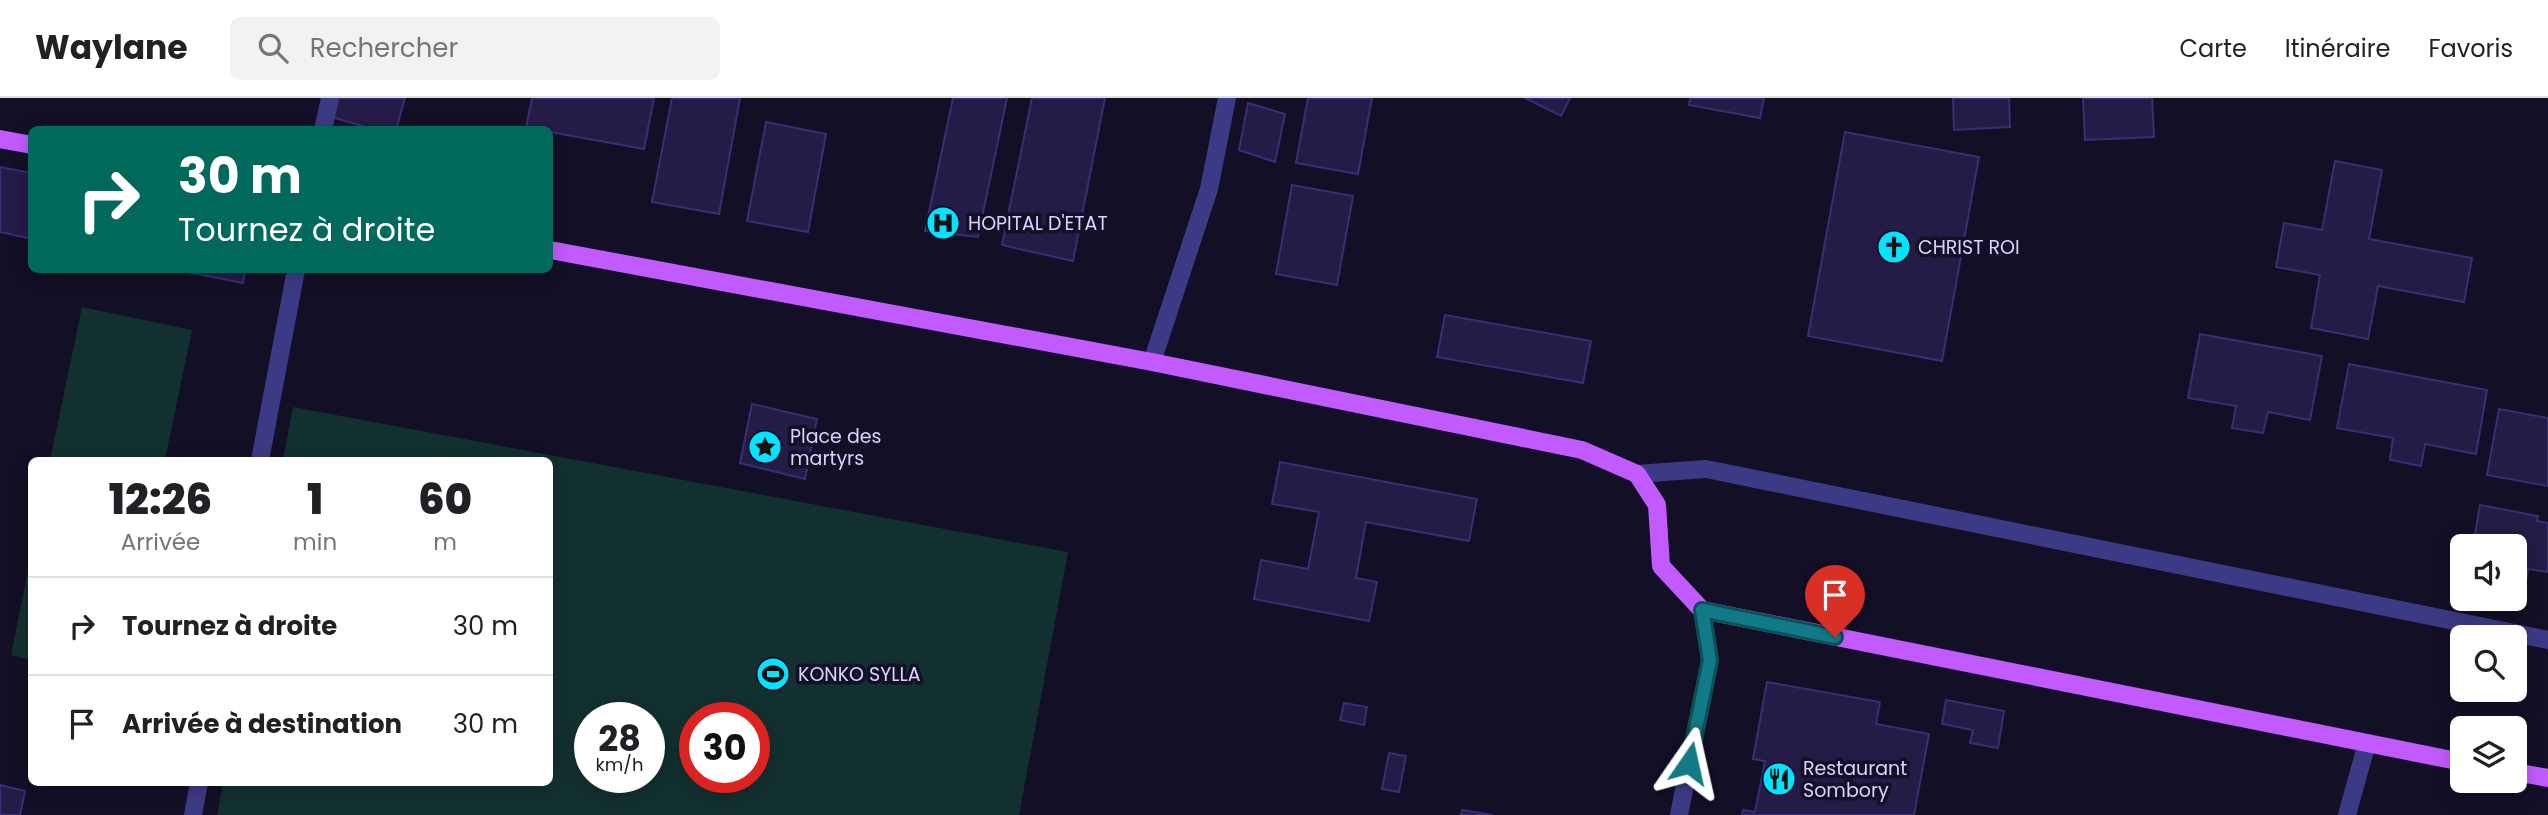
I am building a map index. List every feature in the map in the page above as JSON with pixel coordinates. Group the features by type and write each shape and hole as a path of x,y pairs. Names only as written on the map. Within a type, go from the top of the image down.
{"main road":[{"path":"0,139 28,144"},
{"path":"553,251 1153,362 1582,450 1637,474 1657,505 1661,566 1702,610 2450,760"},
{"path":"2527,774 2548,778"}],"street":[{"path":"324,126 330,98"},
{"path":"1153,362 1209,189 1227,98"},
{"path":"261,457 295,273"},
{"path":"1637,474 1706,469 2548,640"},
{"path":"1679,815 1710,660 1702,610"},
{"path":"2347,815 2367,743"},
{"path":"193,815 198,786"}],"green space":[{"path":"82,307 192,330 166,457 51,457"},
{"path":"293,407 1068,552 1019,815 217,815 222,786 553,786 553,457 284,457"},
{"path":"28,571 28,659 11,655"}],"building":[{"path":"337,98 405,98 397,126 362,126 332,117"},
{"path":"532,98 654,98 644,149 553,133 553,126 526,126"},
{"path":"672,98 740,98 719,214 652,202"},
{"path":"953,98 1007,98 978,237 925,231"},
{"path":"1032,98 1105,98 1073,261 1002,245"},
{"path":"1308,98 1372,98 1358,174 1296,163"},
{"path":"1525,98 1570,98 1561,116"},
{"path":"1690,98 1764,98 1760,118 1689,105"},
{"path":"1953,98 2009,98 2010,127 1954,130"},
{"path":"2083,98 2152,98 2154,137 2085,140"},
{"path":"1248,103 1285,114 1275,162 1239,150"},
{"path":"766,122 826,134 808,232 747,221"},
{"name":"CHRIST ROI","path":"1845,132 1979,157 1942,361 1808,336"},
{"path":"2335,161 2382,170 2369,239 2472,258 2464,302 2378,286 2368,339 2311,328 2320,275 2276,267 2284,223 2322,230"},
{"path":"0,167 28,172 28,238 0,232"},
{"path":"1292,185 1353,196 1337,285 1276,274"},
{"path":"193,273 245,273 243,283"},
{"path":"1445,315 1591,341 1583,383 1437,357"},
{"path":"2200,334 2322,356 2310,420 2268,412 2263,433 2232,428 2236,406 2188,398"},
{"path":"2349,364 2487,390 2476,454 2425,444 2421,466 2390,460 2393,438 2337,428"},
{"path":"752,404 817,419 805,479 740,463"},
{"path":"2499,409 2548,418 2548,486 2487,475"},
{"path":"1280,462 1477,499 1469,541 1366,522 1356,578 1377,582 1369,621 1254,599 1261,560 1308,569 1319,512 1272,504"},
{"path":"2480,505 2538,516 2537,521 2548,523 2548,572 2528,569 2527,574 2527,534 2475,534"},
{"path":"1767,682 1880,702 1876,724 1929,734 1914,815 1742,815 1743,810 1755,812 1765,761 1753,759"},
{"path":"1946,700 2004,711 1998,748 1970,743 1973,730 1942,724"},
{"path":"1344,703 1367,707 1364,725 1340,720"},
{"path":"1389,753 1406,756 1399,792 1382,789"},
{"path":"0,785 25,791 20,815 0,815"},
{"path":"1462,810 1493,815 1461,815"}],"place":[{"name":"HOPITAL D'ETAT","path":"943,223"},
{"name":"CHRIST ROI","path":"1894,247"},
{"name":"Place des martyrs","path":"765,447"},
{"name":"KONKO SYLLA","path":"773,674"},
{"name":"Restaurant Sombory","path":"1779,779"}],"route":[{"path":"1689,763 1710,660 1702,610 1835,637"}]}
